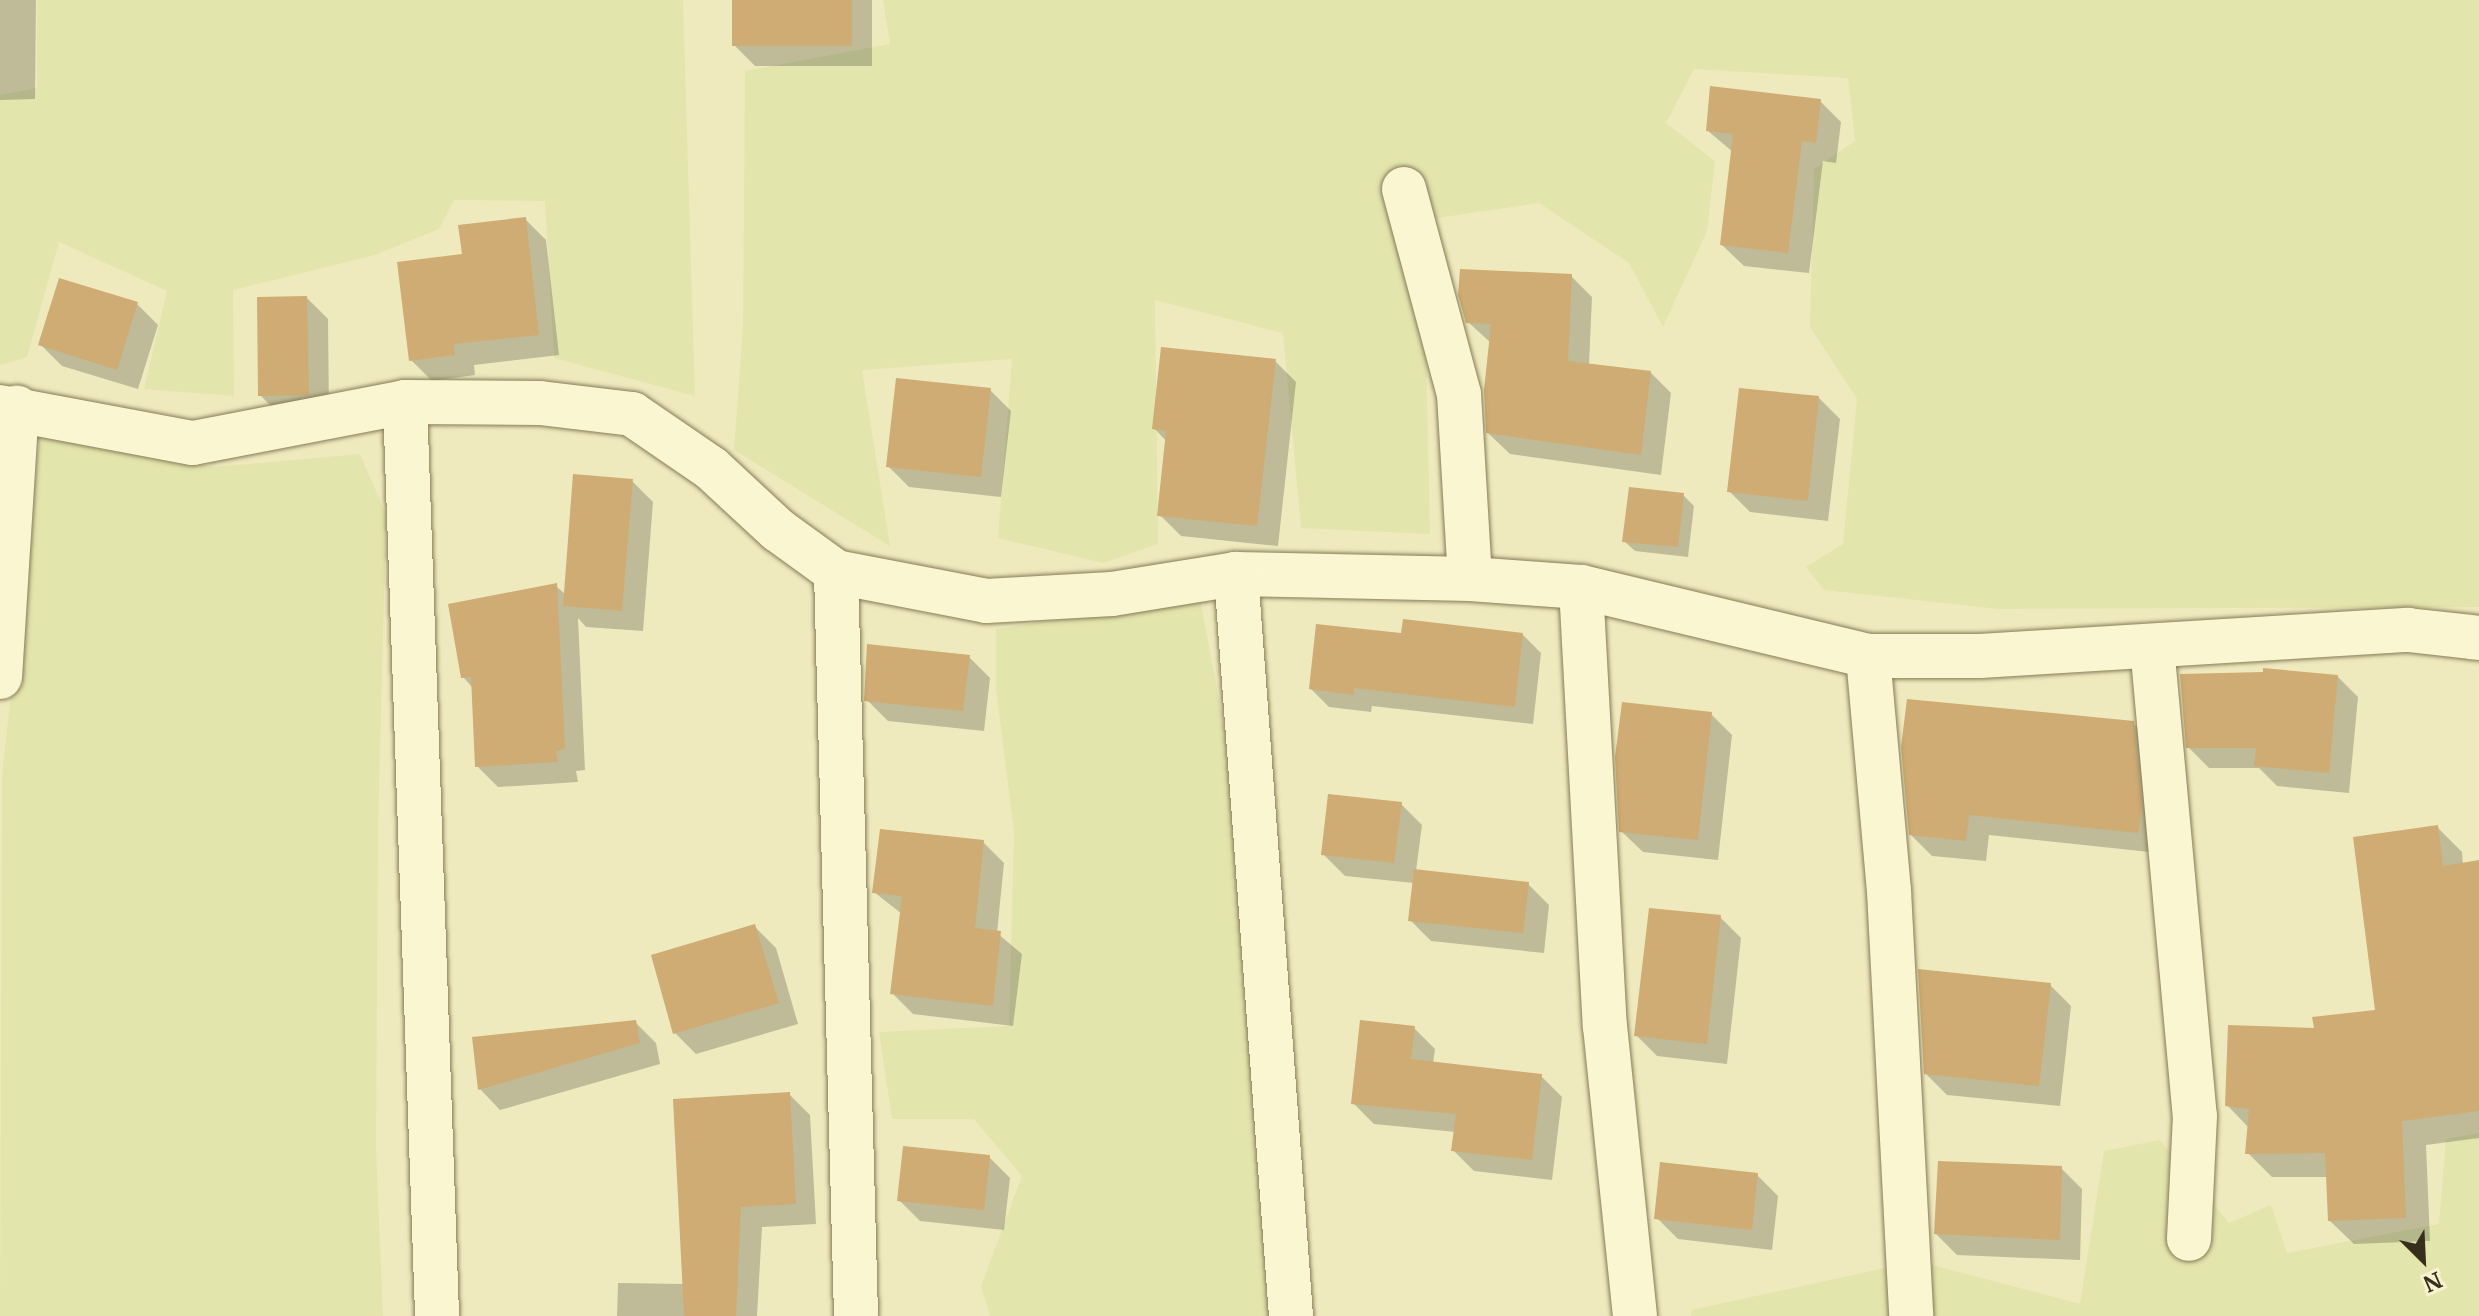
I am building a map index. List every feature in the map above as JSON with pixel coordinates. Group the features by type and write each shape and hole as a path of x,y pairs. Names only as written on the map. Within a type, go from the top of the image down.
{"street":[{"path":"1404,189 1459,394 1470,579"},
{"path":"405,402 437,1316"},
{"path":"0,677 8,407 193,443 405,402 540,403 632,414 711,468 778,530 836,572 986,601 1112,594 1236,574 1470,579 1581,587 1868,656 1980,656 2408,630 2479,638"},
{"path":"836,572 856,1316"},
{"path":"1236,574 1291,1316"},
{"path":"1581,587 1605,1026 1635,1316"},
{"path":"2152,646 2195,1116 2189,1239"},
{"path":"1868,656 1889,891 1911,1316"}],"green space":[{"path":"37,0 683,0 695,396 554,358 545,201 454,200 439,229 375,255 233,290 234,396 144,389 167,291 59,242 27,357 0,365 0,95 37,88"},
{"path":"883,0 2479,0 2479,607 1999,609 1824,590 1806,567 1843,544 1857,399 1810,327 1814,169 1855,141 1848,78 1694,69 1666,123 1715,161 1707,231 1663,327 1629,263 1539,203 1423,220 1430,534 1301,528 1283,333 1155,300 1158,544 1103,563 998,538 1012,359 862,370 890,546 734,450 743,327 745,71 890,44"},
{"path":"40,435 215,467 360,454 386,514 378,830 376,1149 383,1316 0,1316 2,775"},
{"path":"1200,598 1228,748 1276,1316 990,1316 981,1286 1022,1176 974,1119 892,1119 879,1032 1009,1026 1014,832 996,689 996,629"},
{"path":"2479,1133 2479,1316 1691,1316 1692,1310 1917,1261 2080,1304 2104,1151 2160,1140 2229,1223 2271,1205 2287,1253 2439,1224 2446,1139"}],"building":[{"path":"732,0 852,0 852,46 732,46"},
{"path":"1710,86 1821,99 1816,143 1802,141 1788,253 1720,245 1733,134 1706,131"},
{"path":"526,217 539,335 454,344 455,355 409,361 397,262 462,254 458,225"},
{"path":"1460,269 1572,274 1568,361 1651,371 1641,455 1486,433 1484,390 1491,324 1466,323 1458,295"},
{"path":"59,278 138,302 117,370 38,345"},
{"path":"307,296 309,395 258,396 257,297"},
{"path":"1161,347 1276,359 1257,526 1157,516 1166,431 1152,429"},
{"path":"896,378 991,388 981,477 886,467"},
{"path":"1739,388 1819,396 1808,501 1727,492"},
{"path":"573,474 633,479 622,611 563,606"},
{"path":"1629,487 1684,493 1678,547 1622,542"},
{"path":"557,583 565,749 556,751 558,762 475,767 471,677 461,678 448,604"},
{"path":"1403,619 1523,633 1515,707 1354,688 1354,695 1309,689 1316,624 1401,633"},
{"path":"867,644 970,655 963,711 864,701"},
{"path":"2263,668 2338,675 2329,773 2254,766 2256,748 2186,748 2180,674 2263,672"},
{"path":"1907,699 2134,721 2142,806 2138,833 1969,815 1966,841 1909,835 1901,747"},
{"path":"1622,702 1712,712 1698,840 1619,832 1615,757"},
{"path":"1328,794 1402,802 1394,863 1321,855"},
{"path":"2438,825 2443,866 2479,860 2479,1111 2402,1121 2406,1218 2328,1221 2325,1153 2245,1154 2249,1109 2225,1106 2228,1025 2314,1028 2312,1017 2375,1010 2353,837"},
{"path":"880,829 984,840 975,928 1001,931 993,1006 890,994 902,896 872,893"},
{"path":"1414,869 1529,882 1523,933 1408,921"},
{"path":"1649,908 1721,915 1707,1044 1634,1036"},
{"path":"755,924 779,1003 673,1034 651,955"},
{"path":"1918,969 2051,983 2039,1086 1924,1074"},
{"path":"636,1020 640,1043 478,1090 472,1037"},
{"path":"1360,1020 1415,1026 1411,1059 1542,1074 1532,1160 1451,1151 1456,1114 1351,1104"},
{"path":"790,1092 796,1204 741,1207 736,1316 684,1316 673,1099"},
{"path":"903,1146 990,1155 984,1210 897,1201"},
{"path":"1938,1161 2062,1166 2060,1240 1934,1234"},
{"path":"1660,1162 1758,1173 1752,1230 1654,1219"}]}
